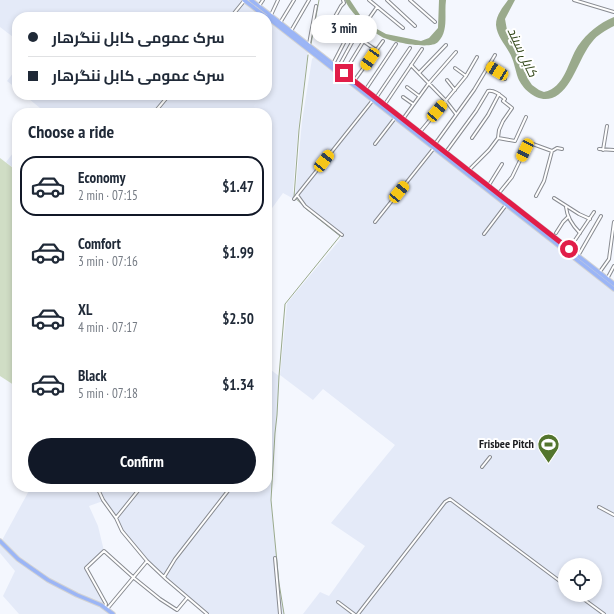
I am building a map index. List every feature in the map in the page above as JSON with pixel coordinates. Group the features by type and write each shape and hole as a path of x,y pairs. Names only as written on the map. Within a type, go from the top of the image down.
{"highway":[{"path":"244,0 261,12"},
{"path":"251,0 263,12"},
{"path":"272,19 291,31 338,68 365,90 395,118 434,146 614,284"},
{"path":"272,20 384,104 420,132 434,146 446,152 489,185 508,203 614,289"},
{"path":"0,541 18,559 48,580 106,608 113,614"}],"street":[{"path":"235,12 244,0"},
{"path":"258,6 263,0"},
{"path":"271,12 278,0"},
{"path":"280,23 294,0"},
{"path":"291,31 309,0"},
{"path":"327,31 341,6 344,4 343,0"},
{"path":"369,0 403,28"},
{"path":"387,0 415,26"},
{"path":"410,0 435,22"},
{"path":"574,0 614,12"},
{"path":"308,45 316,6"},
{"path":"370,17 377,7"},
{"path":"315,28 355,37 364,41 376,50"},
{"path":"333,64 348,35"},
{"path":"338,68 355,37"},
{"path":"354,81 383,40"},
{"path":"344,73 364,41"},
{"path":"365,90 396,44"},
{"path":"419,73 446,46"},
{"path":"294,199 374,98 410,48"},
{"path":"384,104 422,50"},
{"path":"403,119 429,83 456,52"},
{"path":"374,222 434,146 495,55"},
{"path":"420,132 466,76 477,57"},
{"path":"410,65 446,101 456,114"},
{"path":"488,66 505,79"},
{"path":"455,68 466,76"},
{"path":"447,80 455,90"},
{"path":"407,87 419,96"},
{"path":"446,152 476,111 488,91 495,91 499,94 505,99 503,101 512,108 503,121 499,130 498,138 489,150 469,170"},
{"path":"472,138 488,115 499,94"},
{"path":"403,97 413,104"},
{"path":"158,108 165,100"},
{"path":"498,138 515,141 526,117"},
{"path":"375,144 395,118"},
{"path":"603,150 607,126"},
{"path":"499,193 512,176 530,143 552,151"},
{"path":"536,196 544,181 552,151 557,148 562,149"},
{"path":"599,149 614,150"},
{"path":"489,185 502,164"},
{"path":"297,195 305,206 342,235"},
{"path":"554,198 590,219"},
{"path":"484,234 508,203"},
{"path":"566,206 573,226 580,233"},
{"path":"569,249 594,212"},
{"path":"556,233 569,216"},
{"path":"578,256 601,216"},
{"path":"599,273 609,259 614,222"},
{"path":"607,278 614,266"},
{"path":"482,467 490,457"},
{"path":"99,492 103,500 116,518 122,531 147,561 207,614"},
{"path":"116,518 137,492"},
{"path":"164,577 175,560 227,492"},
{"path":"358,614 445,502 450,499 558,580"},
{"path":"599,507 614,515"},
{"path":"106,608 106,604 86,568 104,551 134,578 160,599 177,610 188,598"},
{"path":"275,558 280,614"},
{"path":"106,608 134,578 147,561"},
{"path":"338,602 354,614"},
{"path":"588,602 604,614"},
{"path":"200,614 203,611"}],"shaded area":[{"path":"0,0 244,0 260,12 12,12 12,36 0,27"},
{"path":"345,0 350,0 360,15 377,29 386,34 421,41 429,38 438,28 439,0 446,0 444,33 438,42 428,45 402,43 387,39 366,26 351,10"},
{"path":"508,0 515,0 505,19 507,30 517,50 528,79 532,85 544,92 557,85 561,80 578,46 589,33 598,25 614,17 614,26 594,39 587,48 570,81 559,94 552,98 541,99 527,91 520,83 511,55 498,33 496,25 497,18"},
{"path":"272,21 308,50 298,131 293,191 295,197 294,199 283,193 272,208 272,108 40,108 30,100 272,100"},
{"path":"314,57 614,292 614,614 303,614 320,592 329,596 365,546 331,523 395,445 323,389 313,400 280,375 287,303 343,236 295,197 302,121 312,59"},
{"path":"12,74 12,85 7,81"},
{"path":"12,154 12,167 6,162"},
{"path":"0,158 12,167 12,384 0,376"},
{"path":"272,371 279,376 272,483"},
{"path":"28,492 271,492 279,583 284,614 207,614 147,561 122,531 116,518 103,501 89,506 98,526 104,551 86,568 106,604 105,607 113,614 19,614 3,596 15,571 0,553 0,544"}],"waterway":[{"path":"311,44 319,0"},
{"path":"303,205 294,197 299,130 308,55"},
{"path":"272,483 285,304 340,236 305,208"},
{"path":"271,492 279,583 284,614"}],"place":[{"name":"Frisbee Pitch","path":"549,464"}],"route":[{"path":"344,73 569,249"}],"water label":[{"name":"کابل سيند","path":"523,52"}]}
